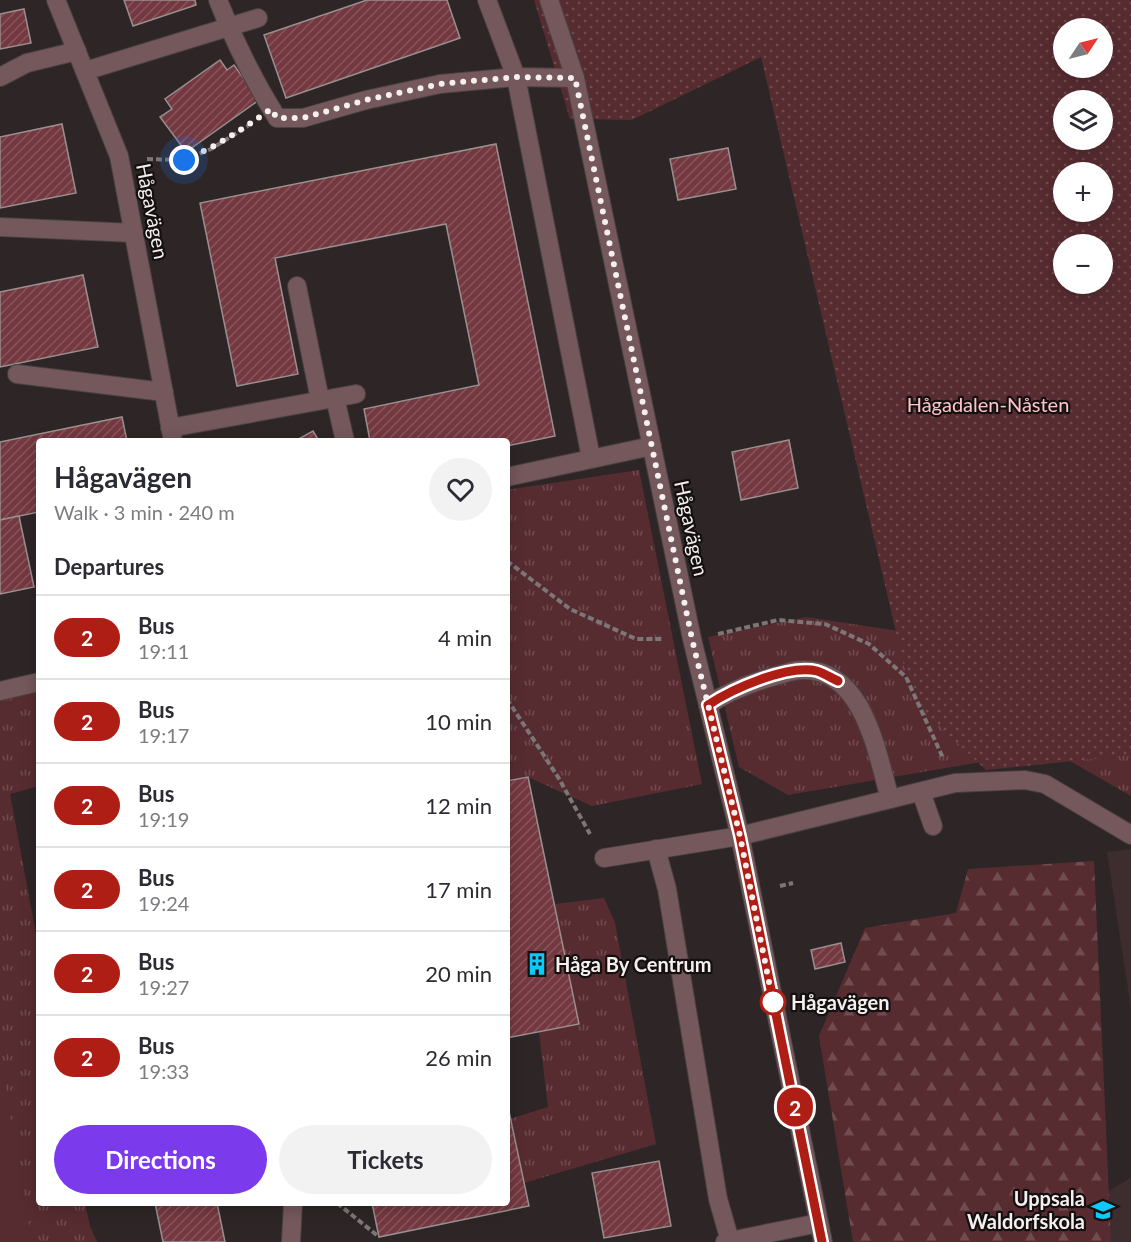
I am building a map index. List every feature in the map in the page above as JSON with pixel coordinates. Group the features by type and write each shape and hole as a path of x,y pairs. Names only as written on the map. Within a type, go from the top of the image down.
{"street":[{"name":"Hågavägen","path":"56,0 119,156 172,434"},
{"path":"218,0 228,27 277,118 303,118 376,98 440,84 516,77 575,78"},
{"path":"487,0 516,77 591,458"},
{"name":"Hågavägen","path":"549,0 575,78 692,639 740,836 822,1242"},
{"path":"85,71 258,18"},
{"path":"0,78 27,63 77,51"},
{"path":"0,227 134,233"},
{"path":"297,286 327,399 344,438"},
{"path":"17,374 164,392"},
{"path":"172,434 356,394"},
{"path":"510,476 652,446"},
{"path":"708,705 746,684 800,669 818,671 838,681 855,697 870,730 890,799"},
{"path":"0,691 36,683"},
{"path":"604,858 740,836 955,783 1025,780 1045,784 1131,835"},
{"path":"921,792 933,826"},
{"path":"657,849 667,889 718,1198 728,1241 819,1223"},
{"path":"291,1242 292,1206"}],"path":[{"path":"119,156 153,160 184,160 211,149 243,130 271,109"},
{"path":"510,563 570,609 636,639 692,639"},
{"path":"510,704 558,777 604,858"},
{"path":"341,1206 378,1236"}],"shaded area":[{"path":"1131,849 1131,1009 1107,852"},
{"name":"Uppsala Waldorfskola","path":"1131,1178 1131,1242 1019,1242"}],"green space":[{"name":"Hågadalen-Nåsten","path":"534,0 1131,0 1131,755 986,770 912,700 761,57 632,120 570,119"},
{"path":"639,470 702,784 592,806 528,777 510,780 510,490"},
{"path":"806,617 912,633 1131,714 1131,796 1051,750 788,795 739,767 708,637"},
{"path":"36,688 36,787 10,794 36,935 36,1206 86,1206 90,1226 97,1242 0,1242 0,693"},
{"path":"1094,861 1111,1242 853,1242 819,1036 865,928 956,913 968,869"},
{"path":"604,898 615,923 656,1144 524,1183 510,1119 548,1107 539,1032 579,1023 555,904"},
{"path":"0,1058 32,1242 0,1242"}],"building":[{"path":"124,0 195,0 196,5 133,26"},
{"path":"367,0 447,0 460,38 286,98 264,35"},
{"path":"24,9 31,43 0,49 0,14"},
{"path":"220,60 227,70 234,65 259,100 186,152 160,117 172,109 165,99"},
{"path":"62,124 76,193 0,208 0,137"},
{"path":"496,144 555,436 510,445 510,438 369,438 364,409 479,385 446,224 275,258 298,374 237,386 200,203"},
{"path":"728,148 736,189 678,200 670,159"},
{"path":"83,275 98,347 0,367 0,292"},
{"path":"122,417 126,438 36,438 36,513 0,520 0,442"},
{"path":"313,431 317,438 300,438"},
{"path":"789,440 798,488 741,500 732,452"},
{"path":"19,516 34,587 0,594 0,520"},
{"name":"Håga By Centrum","path":"528,777 579,1024 510,1037 510,780"},
{"path":"841,943 845,962 815,969 811,950"},
{"path":"510,1116 529,1206 379,1237 373,1206 510,1206"},
{"path":"659,1161 671,1226 604,1238 592,1173"},
{"path":"156,1206 218,1206 225,1242 163,1242"}],"bus line":[{"name":"2","path":"822,1242 740,836 708,705 746,684 800,669 818,671 838,681"}],"place":[{"name":"Håga By Centrum","path":"537,964"},
{"name":"Hågavägen","path":"773,1002"},
{"name":"Uppsala Waldorfskola","path":"1103,1210"}],"route":[{"path":"184,160 211,149 243,130 271,109 277,118 303,118 366,100 440,84 516,77 575,78 692,639 740,836 773,1002"}]}
